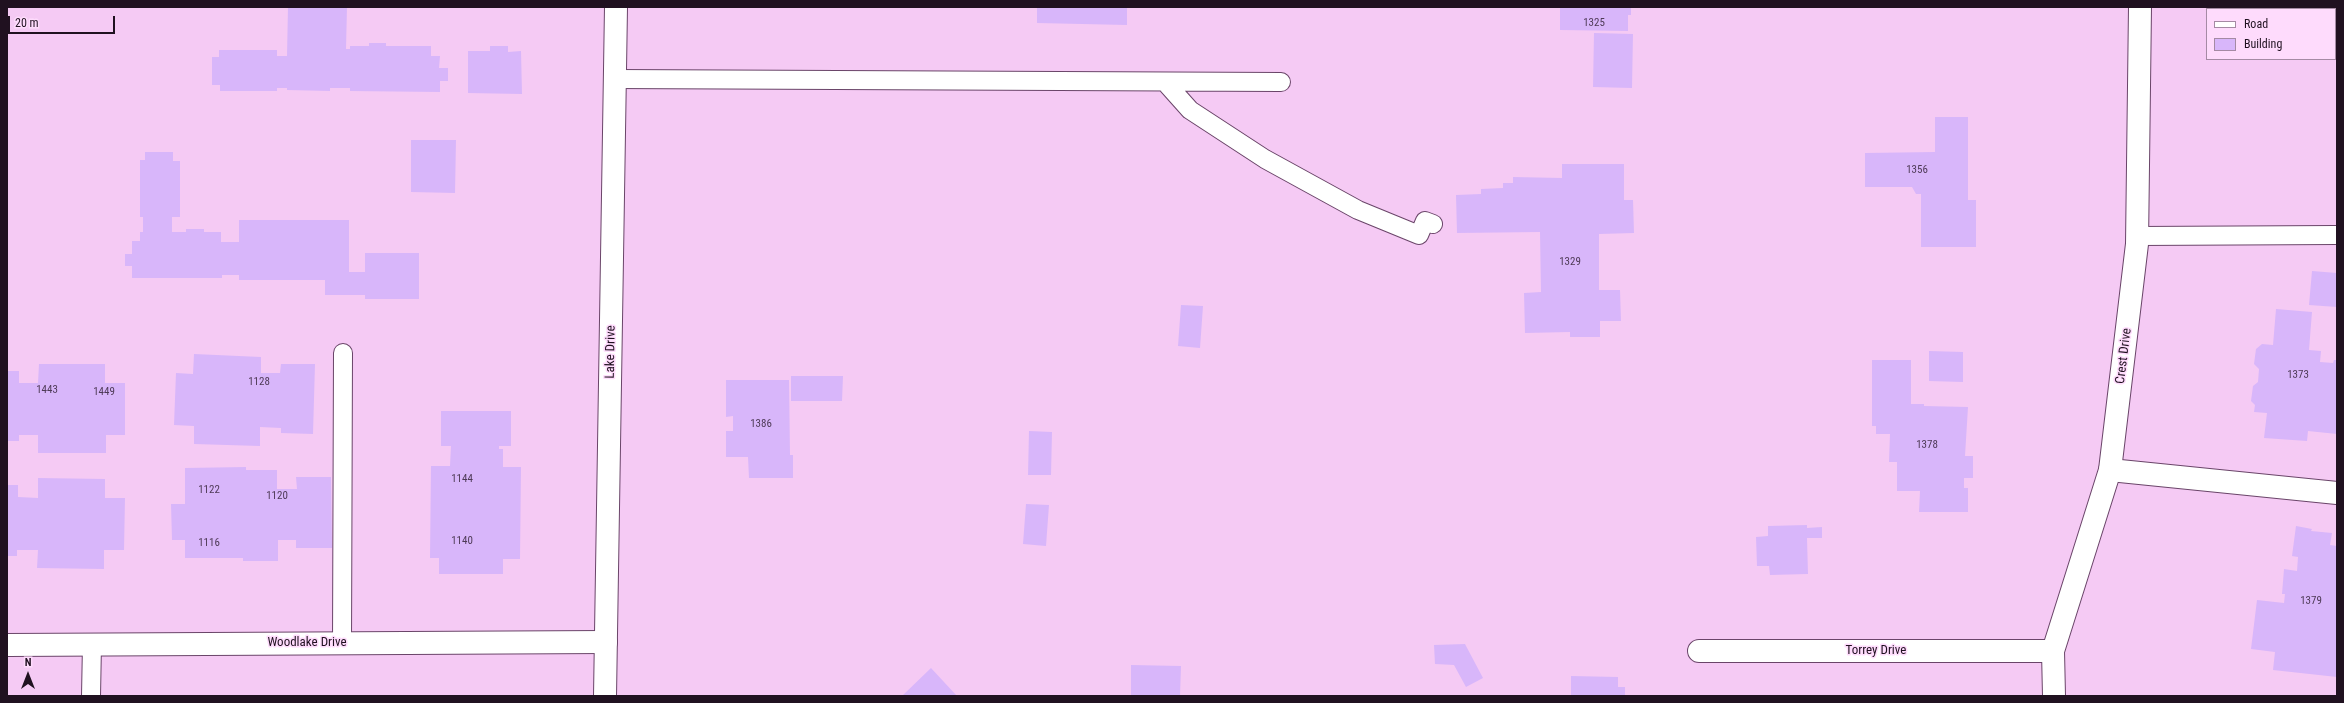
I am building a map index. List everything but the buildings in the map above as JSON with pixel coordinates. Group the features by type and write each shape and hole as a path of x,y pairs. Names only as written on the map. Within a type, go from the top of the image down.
{"street":[{"name":"Lake Drive","path":"605,696 616,7"},
{"name":"Crest Drive","path":"2054,696 2053,651 2110,470 2137,236 2140,7"},
{"path":"2110,470 2337,493"},
{"name":"Woodlake Drive","path":"7,645 606,642"},
{"name":"Torrey Drive","path":"1699,651 2053,651"}],"lane":[{"path":"615,79 1281,82"},
{"path":"1165,82 1190,110 1265,159 1358,210 1419,235 1425,221 1433,224"},
{"path":"2137,236 2337,235"},
{"path":"342,643 343,352"},
{"path":"91,696 92,644"}]}
